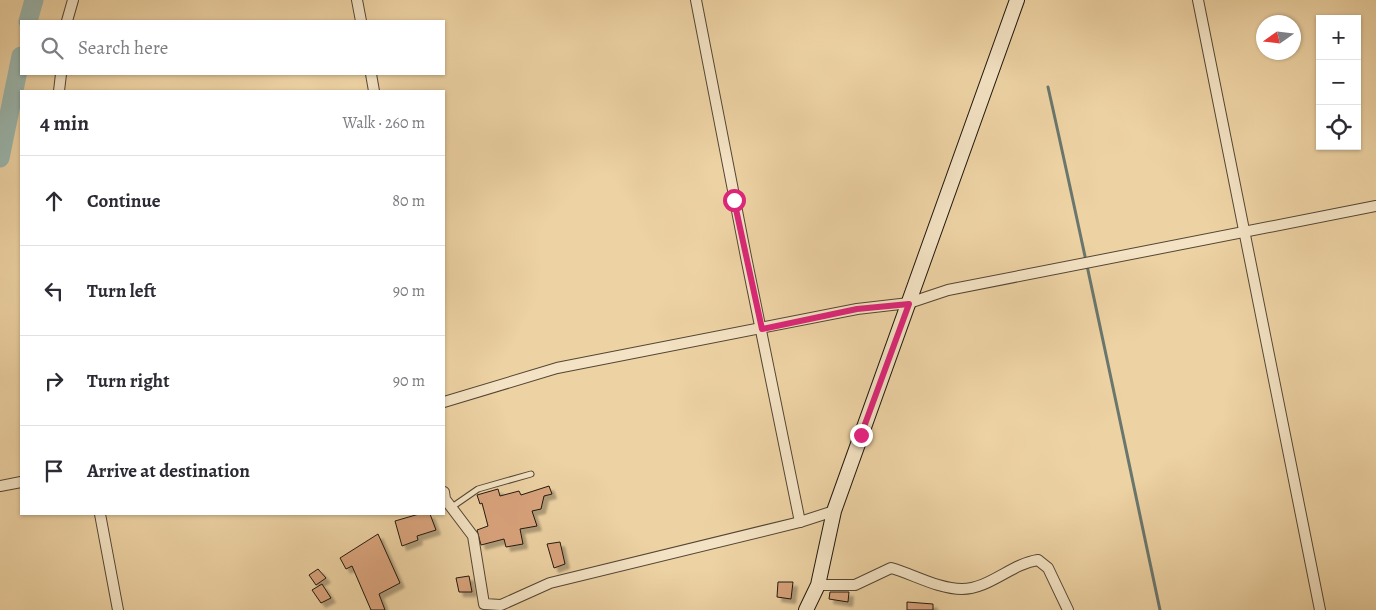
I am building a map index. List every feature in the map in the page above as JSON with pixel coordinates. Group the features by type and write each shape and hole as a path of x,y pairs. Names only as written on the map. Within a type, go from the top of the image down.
{"street":[{"path":"67,20 73,0"},
{"path":"357,0 361,20"},
{"path":"696,0 800,522"},
{"path":"806,610 818,585 834,511 1017,0"},
{"path":"1198,0 1202,7 1320,610"},
{"path":"59,90 61,75"},
{"path":"371,75 374,90"},
{"path":"445,402 557,368 857,309 909,304 948,290 1376,206"},
{"path":"0,486 20,482"},
{"path":"445,494 473,536 484,604 501,608 550,584 800,522 834,511"},
{"path":"100,515 118,610"},
{"path":"818,585 855,585 890,568 943,586 968,589 979,586 1016,566 1038,560 1048,568 1068,610"}],"lane":[{"path":"452,507 478,489 532,474"}],"building":[{"path":"549,486 552,494 544,496 541,509 532,511 537,526 520,529 523,544 506,547 504,539 481,545 477,530 488,526 482,503 480,504 477,495 498,489 500,496 519,491 521,495"},
{"path":"416,515 430,515 436,530 417,536 418,540 402,546 395,521"},
{"path":"378,534 400,583 379,594 385,610 371,610 352,566 346,569 340,558"},
{"path":"560,542 565,564 554,568 547,544"},
{"path":"318,569 326,578 316,585 309,575"},
{"path":"469,576 472,592 459,592 456,578"},
{"path":"778,582 793,582 791,599 777,597"},
{"path":"322,584 331,598 321,603 312,590"},
{"path":"830,592 849,592 848,602 829,599"},
{"path":"907,602 933,604 933,610 907,610"}],"waterway":[{"path":"28,20 34,0"},
{"path":"0,158 20,61"},
{"path":"1048,87 1160,610"}],"route":[{"path":"734,200 762,329 857,309 909,304 861,435"}]}
